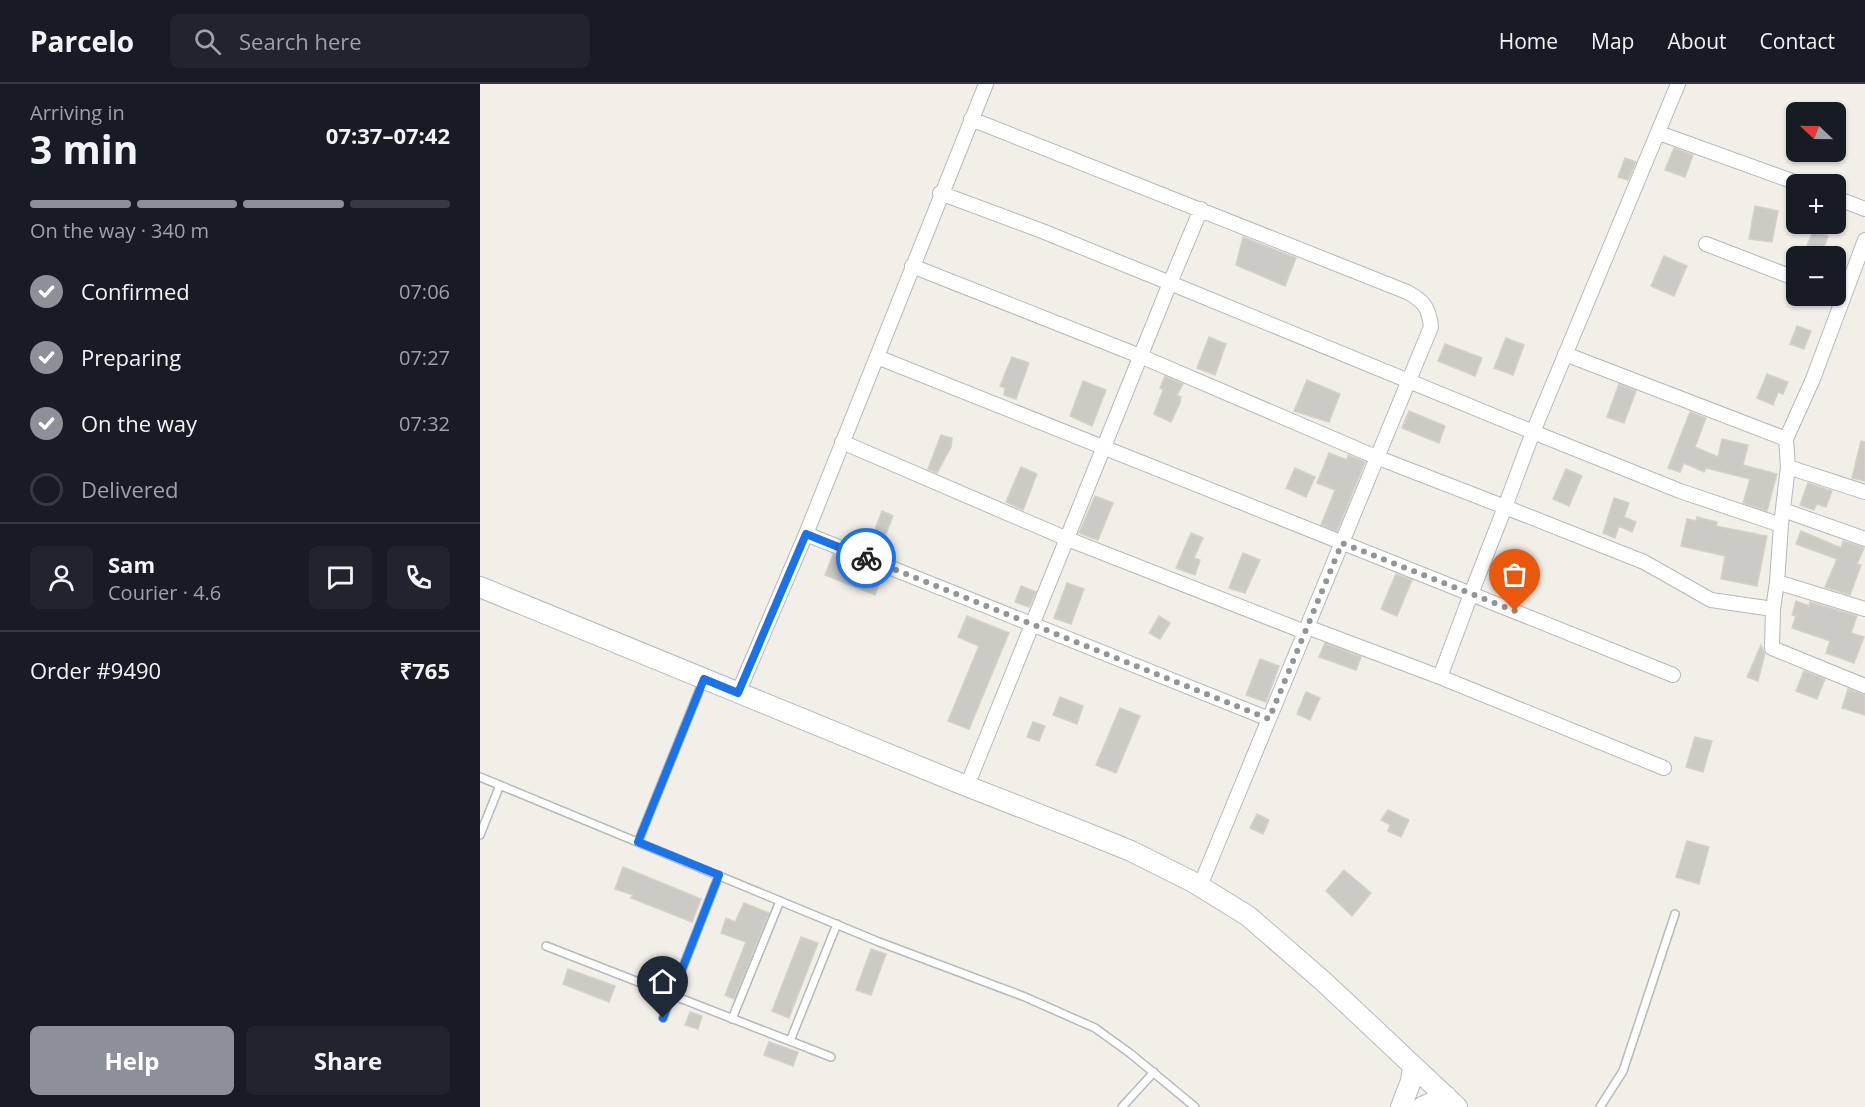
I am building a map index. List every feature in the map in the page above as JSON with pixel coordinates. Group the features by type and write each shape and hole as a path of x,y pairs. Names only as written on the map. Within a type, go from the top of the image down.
{"main road":[{"path":"480,587 1131,851 1200,886 1248,916 1452,1102"},
{"path":"1401,1107 1411,1082 1413,1066"},
{"path":"1422,1107 1452,1102"}],"street":[{"path":"738,693 806,534 940,193 986,84"},
{"path":"1440,677 1533,432 1678,84"},
{"path":"971,119 1407,292 1424,301 1430,315 1431,327 1200,886"},
{"path":"1659,133 1786,179"},
{"path":"940,193 1042,231 1680,491 1781,525"},
{"path":"1846,202 1865,209"},
{"path":"967,786 1065,538 1201,209"},
{"path":"1846,282 1865,240"},
{"path":"1706,244 1786,275"},
{"path":"912,266 1140,356 1376,457 1644,562 1711,600 1773,609"},
{"path":"1836,306 1786,439 1788,467 1773,609 1772,648 1865,686"},
{"path":"1565,354 1786,439"},
{"path":"877,357 1673,675"},
{"path":"842,442 1065,538 1306,630 1440,677 1664,768"},
{"path":"1788,467 1865,492"},
{"path":"1783,510 1865,539"},
{"path":"806,534 1269,719"},
{"path":"1777,582 1865,609"}],"lane":[{"path":"638,842 704,679"},
{"path":"480,777 780,901 1025,997 1095,1028 1154,1072 1195,1107"},
{"path":"480,834 500,785"},
{"path":"663,1018 719,875"},
{"path":"732,1019 780,901"},
{"path":"1600,1107 1623,1071 1675,914"},
{"path":"790,1041 837,924"},
{"path":"546,946 831,1057"},
{"path":"1122,1107 1154,1072"}],"building":[{"path":"1674,148 1693,155 1685,177 1665,170"},
{"path":"1625,158 1636,162 1628,180 1618,177"},
{"path":"1755,206 1778,211 1772,242 1749,239"},
{"path":"1812,234 1828,236 1824,246 1807,246"},
{"path":"1243,237 1296,258 1285,286 1236,265"},
{"path":"1664,256 1687,266 1674,296 1651,286"},
{"path":"1797,326 1811,331 1804,349 1790,344"},
{"path":"1209,337 1226,344 1215,375 1197,368"},
{"path":"1506,338 1524,345 1513,375 1494,368"},
{"path":"1445,344 1482,358 1475,376 1438,361"},
{"path":"1012,357 1029,363 1016,399 1004,395 1005,388 1000,386"},
{"path":"1767,374 1788,382 1783,394 1778,392 1773,405 1757,398"},
{"path":"1165,376 1183,384 1177,395 1181,397 1180,403 1171,422 1154,414 1163,390 1160,388"},
{"path":"1307,380 1340,394 1329,422 1294,411"},
{"path":"1083,381 1106,390 1092,426 1070,416"},
{"path":"1619,384 1636,391 1624,423 1607,417"},
{"path":"1409,411 1445,426 1439,443 1402,428"},
{"path":"1690,412 1706,418 1695,447 1718,457 1722,439 1748,445 1743,465 1777,474 1767,511 1743,503 1750,479 1706,468 1704,472 1684,463 1680,472 1668,468"},
{"path":"941,435 952,438 951,447 937,473 928,469"},
{"path":"1861,441 1865,442 1865,481 1852,478"},
{"path":"1329,453 1347,460 1348,455 1365,462 1337,531 1321,525 1335,490 1317,483"},
{"path":"1021,467 1037,474 1023,510 1006,502"},
{"path":"1295,468 1315,477 1306,497 1286,488"},
{"path":"1566,469 1582,476 1569,506 1553,499"},
{"path":"1808,483 1832,491 1826,507 1817,504 1814,510 1800,505"},
{"path":"1095,496 1113,503 1098,540 1079,533"},
{"path":"1614,498 1629,503 1624,517 1636,522 1632,532 1619,526 1615,538 1603,533"},
{"path":"882,511 893,516 879,552 868,548"},
{"path":"1697,517 1717,522 1716,526 1767,536 1757,586 1721,579 1725,556 1681,546 1687,519 1696,521"},
{"path":"1801,531 1841,548 1843,541 1864,548 1857,564 1861,565 1850,595 1825,587 1837,559 1796,544"},
{"path":"1191,533 1203,538 1194,558 1200,560 1195,575 1176,568"},
{"path":"1243,553 1260,560 1245,593 1229,588"},
{"path":"833,555 883,575 875,595 825,575"},
{"path":"1396,574 1412,580 1397,616 1381,609"},
{"path":"1067,583 1084,589 1071,624 1054,618"},
{"path":"1021,586 1036,592 1029,607 1015,602"},
{"path":"1796,601 1809,606 1810,602 1857,616 1851,633 1864,637 1854,663 1826,653 1830,641 1792,628 1796,616 1792,615"},
{"path":"967,616 1009,633 969,729 948,721 979,646 958,637"},
{"path":"1159,616 1170,623 1160,639 1149,633"},
{"path":"1325,643 1361,657 1356,670 1319,657"},
{"path":"1761,645 1765,653 1758,681 1747,677"},
{"path":"1260,659 1279,666 1266,702 1246,695"},
{"path":"1804,671 1825,679 1817,699 1796,691"},
{"path":"1848,689 1865,695 1865,715 1842,708"},
{"path":"1306,692 1320,698 1310,720 1297,714"},
{"path":"1060,697 1083,706 1077,724 1053,715"},
{"path":"1120,708 1140,716 1116,773 1096,765"},
{"path":"1033,722 1045,726 1039,741 1027,737"},
{"path":"1695,737 1712,741 1703,772 1686,767"},
{"path":"1388,810 1409,820 1401,837 1388,831 1390,825 1381,820"},
{"path":"1257,814 1269,820 1263,834 1250,828"},
{"path":"1687,841 1709,847 1699,884 1676,877"},
{"path":"623,867 701,899 692,922 631,898 633,895 615,889"},
{"path":"1344,870 1371,893 1352,916 1326,891"},
{"path":"744,903 769,913 734,999 725,995 746,942 721,933 726,918 735,922"},
{"path":"801,937 818,943 789,1018 772,1011"},
{"path":"871,949 886,954 871,995 856,990"},
{"path":"568,969 615,986 609,1002 563,984"},
{"path":"690,1012 702,1016 698,1029 685,1025"},
{"path":"769,1042 798,1052 793,1066 764,1055"}],"way so far":[{"path":"866,558 1269,719 1342,543 1515,611"}],"route":[{"path":"663,1018 719,875 638,842 704,679 738,693 806,534 866,558"}]}
